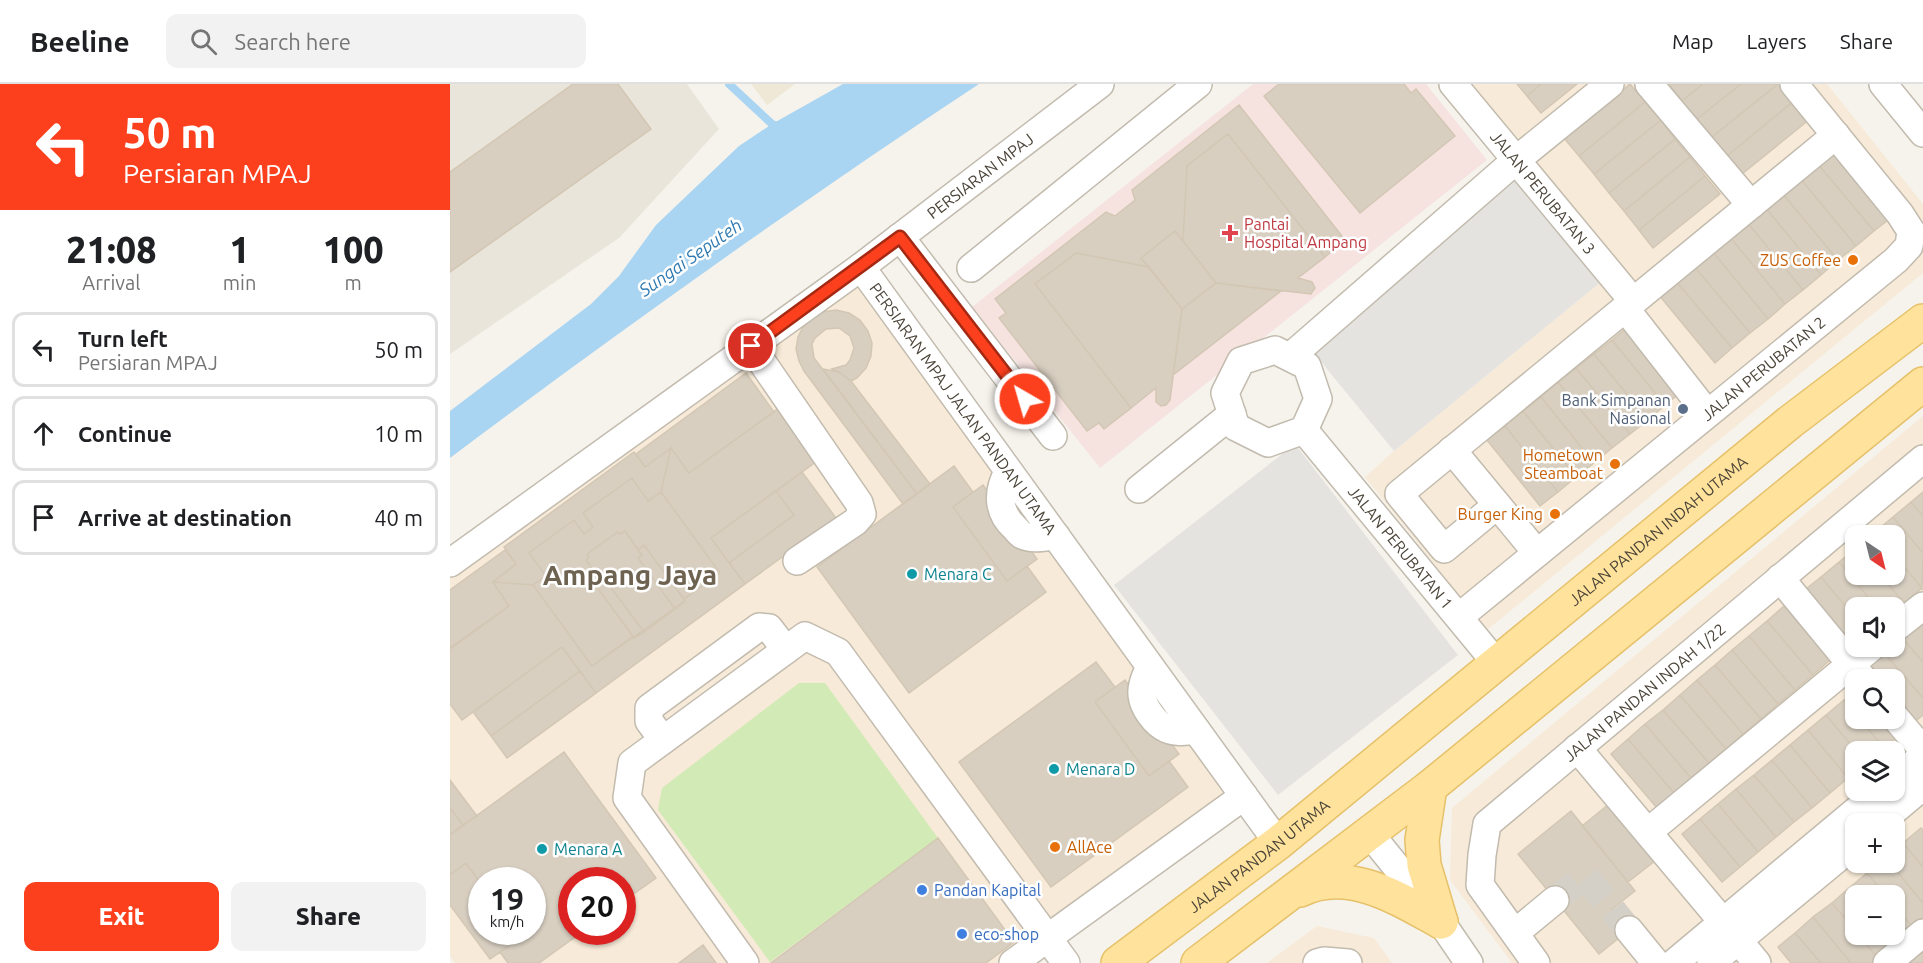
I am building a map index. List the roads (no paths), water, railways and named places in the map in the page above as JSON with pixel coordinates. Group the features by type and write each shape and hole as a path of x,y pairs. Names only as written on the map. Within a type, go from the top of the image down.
{"main road":[{"name":"JALAN PANDAN INDAH UTAMA","path":"1396,746 1790,422 1923,321"},
{"path":"1198,963 1430,787 1923,384"},
{"path":"1370,834 1356,820 1359,796 1369,777 1396,746"},
{"name":"JALAN PANDAN UTAMA","path":"1119,963 1269,850 1396,746"},
{"path":"1430,787 1422,840 1424,865 1441,922"},
{"path":"1269,850 1312,829 1324,826 1336,825 1370,834"},
{"path":"1286,897 1304,888 1325,882 1352,883 1387,892 1441,922"}],"street":[{"name":"PERSIARAN MPAJ","path":"861,267 1100,84"},
{"path":"971,268 1198,84"},
{"name":"JALAN PERUBATAN 3","path":"1453,84 1629,305 1707,413"},
{"path":"1290,357 1515,161 1610,84"},
{"path":"1648,84 1751,205"},
{"name":"JALAN PERUBATAN 2","path":"1459,617 1896,260 1909,246 1911,231 1900,214 1794,84"},
{"path":"1883,84 1923,133"},
{"path":"1497,505 1444,549 1399,494 1836,135"},
{"path":"900,237 1053,436"},
{"name":"PERSIARAN MPAJ JALAN PANDAN UTAMA","path":"450,563 861,267 1244,796 1269,850"},
{"path":"751,346 859,503 862,514 855,522 797,561"},
{"path":"1275,350 1307,366 1318,399 1304,430 1268,443 1236,427 1232,414 1225,393 1241,361 1275,350"},
{"path":"1139,489 1232,414"},
{"name":"JALAN PERUBATAN 1","path":"1304,430 1497,664"},
{"path":"1452,450 1537,553"},
{"name":"JALAN PANDAN INDAH 1/22","path":"1536,963 1480,885 1487,824 1923,459"},
{"path":"1780,578 1856,669"},
{"path":"1905,620 1923,606"},
{"path":"745,963 627,798 632,763 805,636 838,652 1066,963"},
{"path":"1648,832 1845,682"},
{"path":"1905,729 1923,750"},
{"path":"1577,748 1757,963"},
{"path":"1905,771 1923,756"},
{"path":"1891,813 1923,786"},
{"path":"1013,963 1244,796"},
{"path":"1711,963 1730,931 1869,801"},
{"path":"1370,834 1441,922 1469,963"},
{"path":"1674,963 1730,931 1845,851"},
{"path":"1515,933 1555,900"},
{"path":"1629,930 1656,963"},
{"path":"1887,963 1923,933"},
{"path":"1317,963 1324,961 1348,963"}],"water":[{"name":"Sungai Seputeh","path":"843,84 979,84 712,267 580,361 450,458 450,411 591,304 619,276 656,225 739,146 772,124"}],"waterway":[{"path":"729,84 772,124 780,127"}],"tunnel":[{"path":"1555,900 1585,876 1629,930"}],"place":[{"name":"Pantai Hospital Ampang","path":"1230,233"},
{"name":"ZUS Coffee","path":"1853,260"},
{"name":"Bank Simpanan Nasional","path":"1683,409"},
{"name":"Hometown Steamboat","path":"1615,464"},
{"name":"Burger King","path":"1555,514"},
{"name":"Menara C","path":"912,574"},
{"name":"Menara D","path":"1054,769"},
{"name":"AllAce","path":"1055,847"},
{"name":"Menara A","path":"542,849"},
{"name":"Pandan Kapital","path":"922,890"},
{"name":"eco-shop","path":"962,934"}],"district":[{"name":"Ampang Jaya","path":"630,574"}]}
